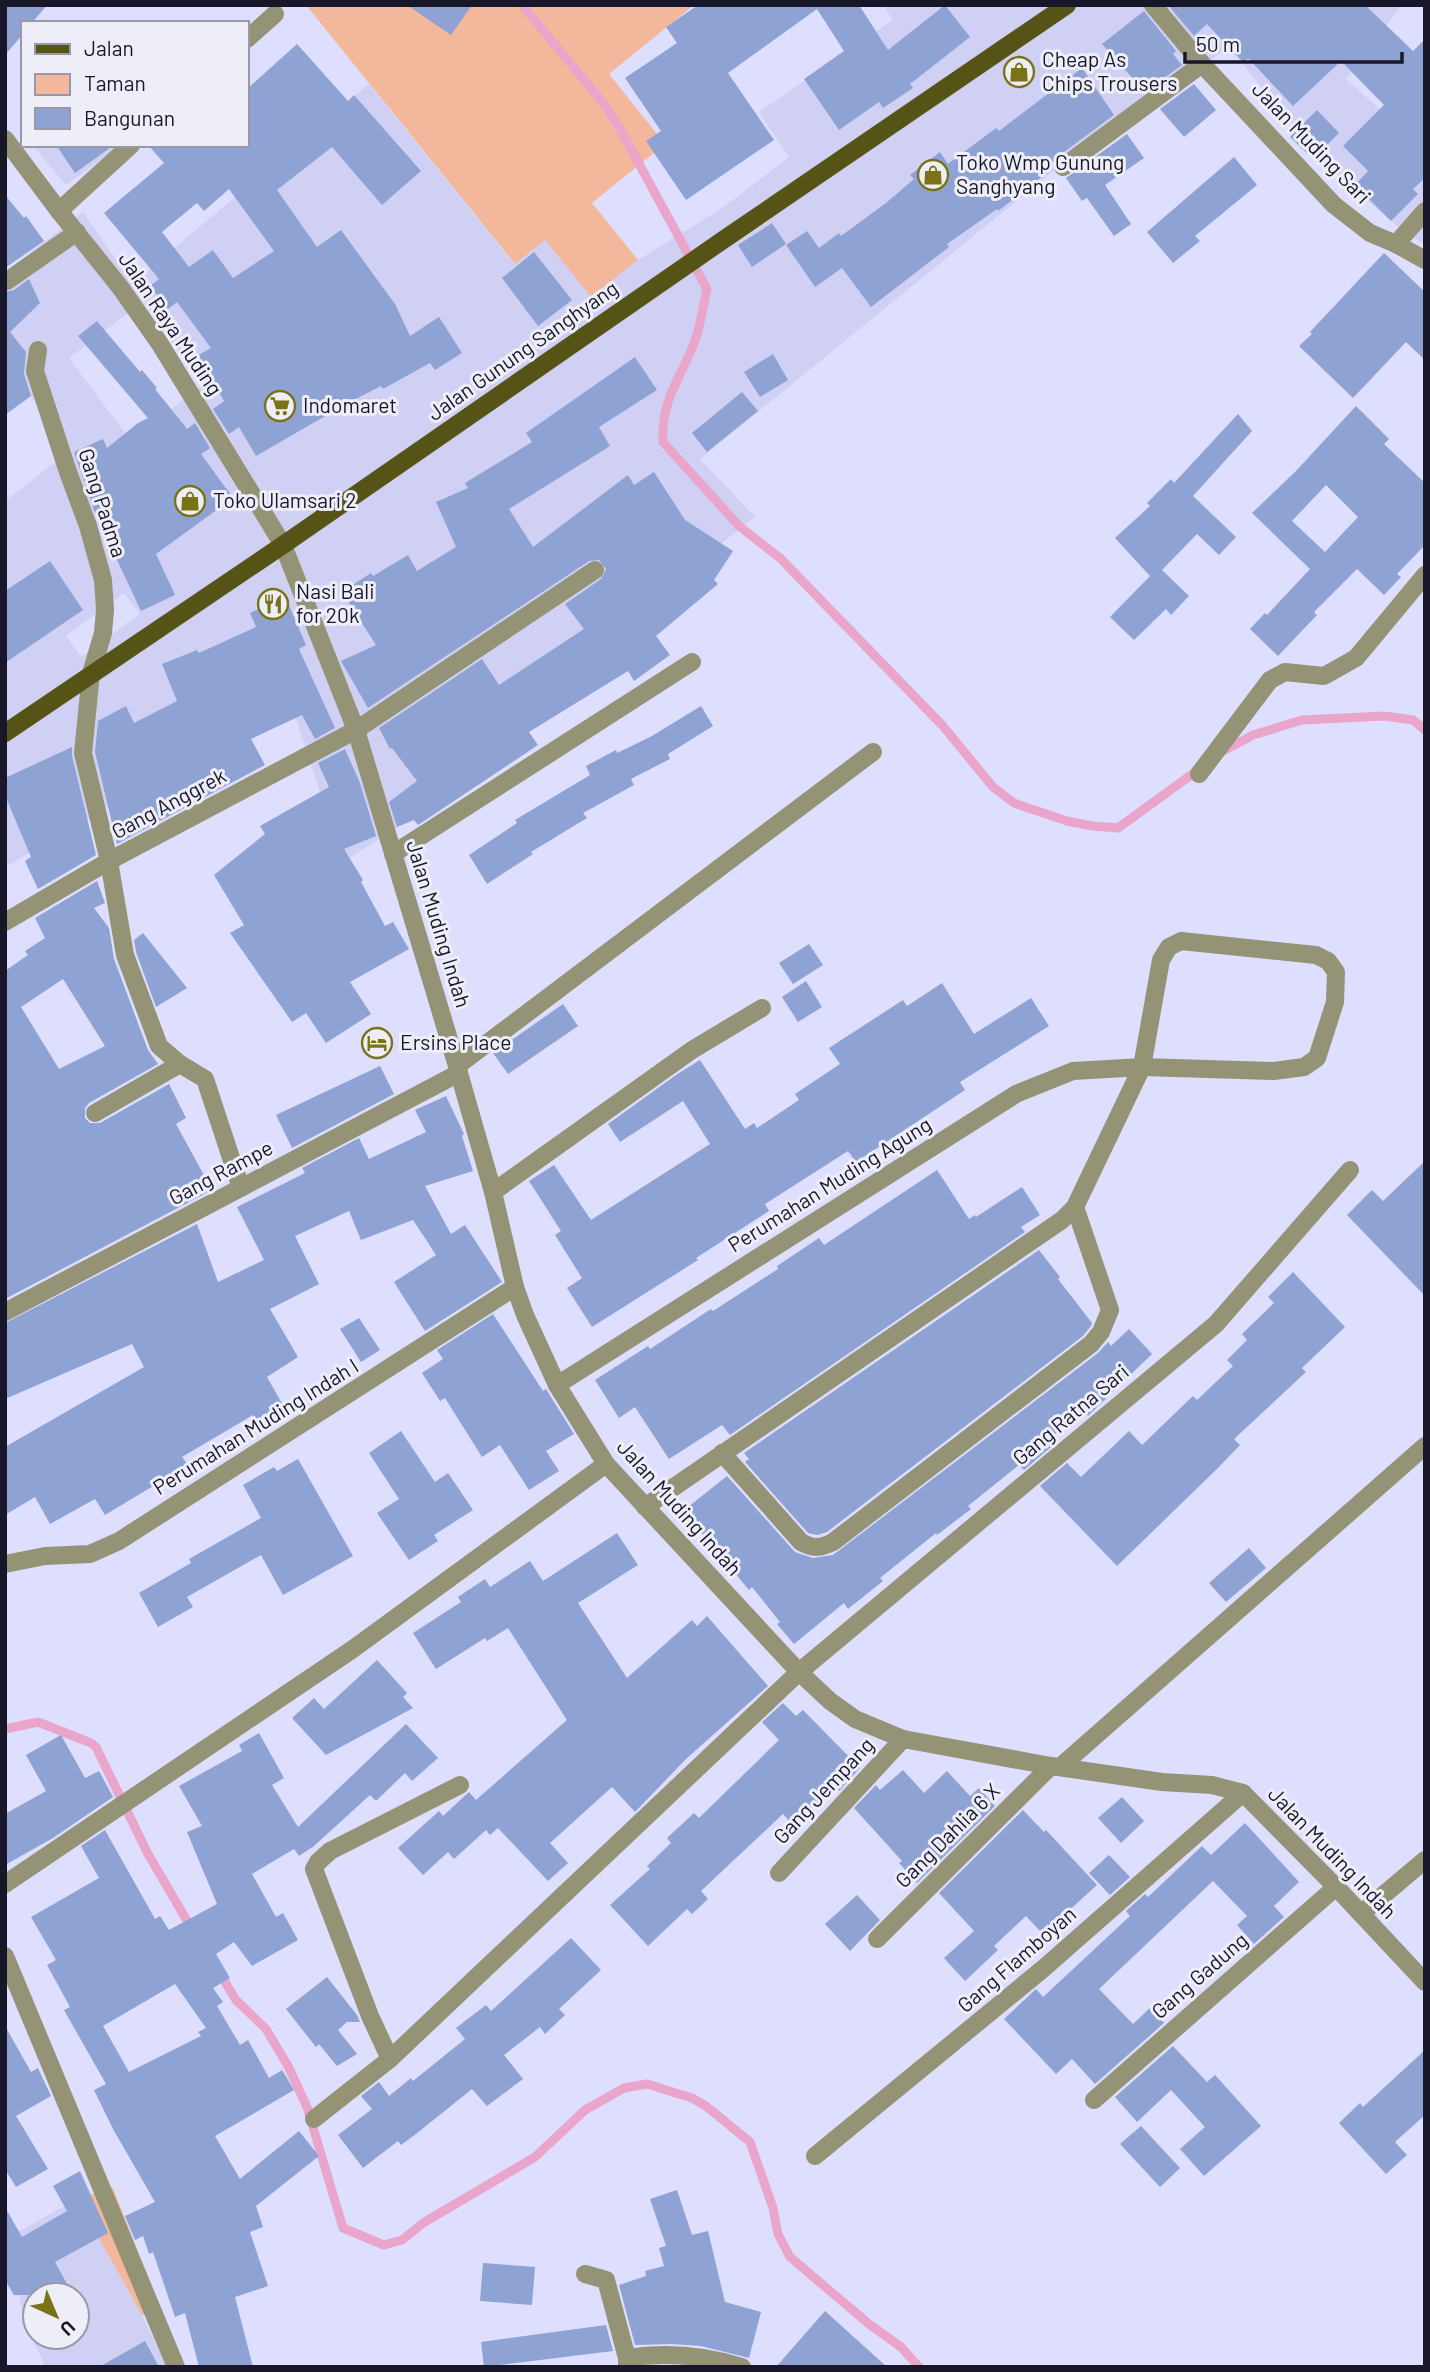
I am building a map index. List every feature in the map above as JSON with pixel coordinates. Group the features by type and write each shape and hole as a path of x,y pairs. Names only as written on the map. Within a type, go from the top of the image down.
{"main road":[{"name":"Jalan Gunung Sanghyang","path":"5,733 283,545 674,273 1067,5"}],"street":[{"name":"Jalan Muding Sari","path":"1153,5 1202,64 1334,205 1370,233 1425,260"},
{"path":"248,38 275,14"},
{"path":"1063,167 1202,64"},
{"name":"Jalan Raya Muding","path":"5,139 12,162 77,232 160,344 283,545"},
{"path":"59,211 129,147"},
{"path":"1396,244 1425,211"},
{"path":"7,281 77,232"},
{"name":"Gang Padma","path":"38,350 35,371 88,526 103,580 103,632 91,673 83,752 109,861 125,956 159,1046 180,1065 205,1079 241,1188"},
{"name":"Jalan Muding Indah","path":"283,545 356,730 458,1069 493,1192 515,1287 557,1385 606,1464 799,1672 830,1701 855,1718 903,1740 1162,1782 1212,1785 1242,1793 1336,1887 1425,1982"},
{"name":"Gang Anggrek","path":"5,922 109,861 356,730 595,570"},
{"path":"1199,774 1270,680 1285,672 1324,676 1356,658 1425,575"},
{"path":"393,854 692,662"},
{"name":"Gang Rampe","path":"5,1312 241,1188 458,1069 873,752"},
{"name":"Perumahan Muding Agung","path":"557,1385 1016,1094 1073,1071 1142,1067 1274,1071 1304,1067 1317,1058 1324,1041 1335,1002 1336,972 1328,961 1316,955 1181,941 1169,947 1161,960 1142,1067 1075,1207 1062,1220 645,1507"},
{"path":"493,1192 692,1050 762,1008"},
{"path":"95,1113 180,1065"},
{"name":"Gang Ratna Sari","path":"314,2119 390,2059 799,1672 1216,1324 1350,1170"},
{"path":"722,1453 801,1542 810,1548 833,1542 1091,1343 1101,1332 1110,1310 1075,1207"},
{"name":"Perumahan Muding Indah I","path":"5,1564 45,1556 90,1554 119,1541 515,1287"},
{"name":"Gang Dahlia 6 X","path":"877,1939 1055,1766 1425,1446"},
{"path":"5,1884 354,1649 606,1464"},
{"name":"Gang Jempang","path":"779,1873 903,1740"},
{"path":"390,2059 370,2016 314,1869 330,1851 460,1786"},
{"name":"Gang Flamboyan","path":"816,2156 1044,1968 1242,1793"},
{"path":"1361,1914 1425,1860"},
{"name":"Gang Gadung","path":"1094,2100 1336,1887"},
{"path":"5,1956 176,2367"},
{"path":"585,2274 606,2280 627,2362 674,2356 716,2359 743,2367"}],"shaded area":[{"path":"883,5 1402,5 1346,79 1425,149 1425,244 1405,233 1317,157 1229,47 1062,164 700,459 755,517 689,569 409,820 343,862 290,701 5,867 5,501 70,451 5,360 5,272 83,212 132,284 369,84 514,264 545,240 591,297 638,260 724,207 789,157 759,112 893,20","holes":["143,302 202,385 131,441 69,358","124,593 140,614 81,657 66,636"]},
{"path":"34,147 118,147 66,185"},
{"path":"77,2199 142,2315 167,2367 46,2367 38,2351 91,2351 91,2281 21,2281 21,2304 9,2237"}],"green space":[{"path":"306,5 694,5 609,74 665,144 592,203 638,260 591,297 545,240 515,264"},
{"path":"113,2188 163,2316 142,2315 77,2199"}],"building":[{"path":"5,5 47,5 34,21 21,21 21,36 5,55"},
{"path":"407,5 472,5 451,35"},
{"path":"698,5 859,5 888,50 945,5 970,37 910,84 913,88 883,108 879,102 839,130 804,79 844,51 817,9 728,73 774,140 686,200 646,141 661,131 625,78 677,43 666,27"},
{"path":"1168,5 1365,5 1413,51 1425,39 1425,178 1413,189 1418,194 1391,221 1355,185 1368,171 1343,146 1384,105 1341,61 1293,106 1248,58 1244,63 1207,24 1194,36"},
{"path":"1144,11 1176,51 1173,54 1182,65 1145,92 1102,44"},
{"path":"297,44 348,101 354,95 421,171 382,205 332,147 277,190 317,247 341,230 395,304 410,336 439,317 462,353 435,370 430,363 383,389 381,386 256,456 239,427 229,434 213,409 224,401 197,356 211,348 177,302 168,309 150,286 159,279 104,213 164,163 150,147 248,147 248,88","holes":["229,189 274,251 233,278 213,250 189,267 162,232 197,203 204,211"]},
{"path":"1082,68 1114,115 1056,158 1052,169 998,211 997,209 947,244 949,247 871,307 842,268 815,287 786,245 807,231 819,248 839,233 841,236 886,203 914,179 910,175 940,152 948,164 996,128 999,131"},
{"path":"1194,84 1216,110 1184,137 1160,109"},
{"path":"1317,110 1339,133 1313,159 1290,137"},
{"path":"1127,134 1144,158 1105,185 1131,224 1114,236 1087,198 1082,201 1066,178"},
{"path":"57,147 111,147 75,173"},
{"path":"1234,157 1257,185 1195,236 1200,241 1173,263 1147,232"},
{"path":"5,195 24,218 26,216 44,241 5,268"},
{"path":"772,223 786,244 752,267 738,245"},
{"path":"534,252 572,300 538,326 502,278"},
{"path":"1384,253 1425,292 1425,360 1406,342 1353,398 1299,346"},
{"path":"29,279 40,303 10,332 26,352 24,374 31,396 5,415 5,292 14,290"},
{"path":"97,321 157,388 155,389 187,429 195,423 210,448 201,454 233,498 156,554 175,595 141,611 95,513 74,452 103,439 107,448 148,418 78,336"},
{"path":"773,354 788,380 760,397 744,372"},
{"path":"635,357 657,390 599,427 610,446 509,509 533,547 628,475 634,485 654,472 685,520 733,551 714,580 718,584 656,636 670,655 634,681 628,671 529,732 538,745 418,825 414,820 397,827 389,802 417,781 392,748 390,749 379,728 482,659 499,685 584,629 565,604 601,579 606,569 599,560 589,561 368,708 341,661 376,645 342,592 371,573 373,576 408,555 417,571 456,547 436,502 468,488 465,483 532,442 526,433"},
{"path":"742,392 758,411 707,452 692,433"},
{"path":"1356,406 1389,439 1384,444 1425,483 1425,545 1397,574 1401,577 1384,595 1357,569 1314,612 1317,615 1278,656 1250,629 1265,613 1267,615 1310,569 1252,513 1295,472","holes":["1326,485 1358,517 1325,552 1292,521"]},
{"path":"1238,414 1252,431 1193,496 1236,537 1219,555 1197,534 1162,570 1189,596 1171,615 1166,609 1134,640 1110,617 1150,576 1115,538 1150,506 1147,503 1171,479 1174,483"},
{"path":"50,561 83,610 5,663 5,591"},
{"path":"285,596 306,645 299,649 335,728 315,739 302,715 251,739 265,765 117,844 95,752 98,721 126,706 134,723 177,701 162,664 197,650 199,653 256,627 250,613"},
{"path":"701,706 713,726 668,754 670,759 631,779 634,785 583,813 587,818 531,852 533,854 487,884 469,855 517,823 515,820 590,775 586,766 616,750 617,753 652,736"},
{"path":"72,747 96,855 38,889 25,861 31,857 5,795 5,778"},
{"path":"345,749 360,783 376,836 344,849 363,880 361,882 385,926 393,922 409,949 350,982 371,1014 326,1043 306,1013 292,1022 230,933 244,925 214,875 265,834 260,826 329,787 318,763"},
{"path":"97,881 105,903 94,908 109,928 114,959 148,1050 158,1064 89,1103 85,1108 85,1118 90,1123 100,1123 169,1084 186,1118 176,1124 212,1190 5,1299 5,971 28,955 25,951 45,938 35,918","holes":["63,979 105,1046 59,1069 21,1007"]},
{"path":"143,933 187,988 156,1007 136,952 134,940"},
{"path":"809,944 823,965 793,984 779,963"},
{"path":"806,981 822,1007 798,1022 782,997"},
{"path":"942,983 974,1034 1031,998 1049,1026 960,1082 965,1090 856,1162 848,1151 765,1204 769,1211 592,1327 567,1288 582,1278 555,1235 561,1231 529,1181 554,1165 591,1220 710,1144 683,1101 620,1142 608,1124 676,1075 700,1060 745,1129 754,1123 757,1128 799,1100 795,1094 840,1064 829,1048 903,1000 907,1006"},
{"path":"563,1004 578,1026 508,1074 493,1053"},
{"path":"380,1066 394,1094 292,1148 276,1115"},
{"path":"446,1096 464,1134 462,1136 473,1171 425,1186 451,1234 465,1225 502,1282 425,1331 394,1282 436,1255 413,1220 361,1240 349,1211 295,1236 319,1284 270,1309 298,1357 267,1377 284,1407 257,1422 253,1415 182,1457 188,1465 105,1515 95,1499 50,1524 35,1497 5,1515 5,1447 144,1367 132,1344 5,1399 5,1323 197,1224 218,1282 264,1260 237,1207 305,1173 302,1168 359,1138 369,1159 426,1132 415,1110"},
{"path":"1425,1161 1425,1296 1347,1215 1372,1190 1383,1201"},
{"path":"937,1170 969,1219 1022,1187 1040,1215 1021,1227 1025,1232 730,1435 722,1425 669,1459 635,1407 619,1418 595,1380 648,1346 650,1349 711,1309 713,1311 778,1269 777,1266 819,1238 824,1245"},
{"path":"1039,1250 1092,1323 1083,1336 827,1532 817,1535 808,1533 745,1462 749,1459 744,1453"},
{"path":"1293,1272 1345,1327 1302,1368 1306,1372 1234,1439 1240,1445 1117,1566 1040,1486 1067,1463 1081,1477 1129,1431 1142,1445 1193,1396 1197,1400 1233,1366 1227,1360 1247,1340 1242,1334 1274,1303 1268,1297"},
{"path":"493,1314 574,1434 546,1451 559,1471 529,1490 500,1445 482,1457 445,1398 440,1401 422,1373 443,1359 437,1350"},
{"path":"359,1318 380,1350 361,1362 340,1329"},
{"path":"1129,1329 1152,1354 1088,1416 1082,1409 1047,1442 1051,1447 1024,1470 1019,1465 968,1506 971,1509 880,1578 883,1581 848,1609 844,1603 794,1644 752,1587 749,1590 683,1511 727,1476 795,1552 813,1558 833,1555 1098,1353 1108,1342 1111,1346"},
{"path":"401,1431 435,1482 448,1473 473,1510 434,1535 438,1541 409,1560 377,1513 399,1499 369,1453"},
{"path":"298,1459 353,1556 283,1595 261,1555 187,1597 193,1607 158,1627 139,1593 191,1563 189,1559 261,1518 243,1485 274,1467 277,1471"},
{"path":"617,1533 638,1565 578,1603 627,1678 692,1620 697,1626 707,1616 768,1686 686,1759 635,1812 612,1787 550,1843 568,1863 548,1881 498,1828 490,1835 486,1830 454,1859 448,1852 423,1875 398,1848 439,1811 443,1816 469,1792 476,1800 567,1720 508,1628 487,1641 485,1638 436,1669 413,1633 461,1602 458,1597 485,1579 490,1587 530,1561 543,1581"},
{"path":"1249,1548 1266,1568 1226,1602 1209,1583"},
{"path":"377,1660 407,1693 403,1697 413,1708 326,1755 292,1718 314,1698 324,1709"},
{"path":"783,1703 796,1716 803,1710 860,1768 839,1791 835,1787 793,1825 783,1814 701,1891 708,1899 692,1914 687,1909 648,1946 610,1905 650,1869 647,1866 671,1843 667,1838 694,1813 699,1818 779,1740 762,1722"},
{"path":"406,1724 438,1758 412,1781 405,1773 376,1801 370,1795 314,1846 299,1856 294,1849 252,1874 276,1917 283,1913 298,1940 252,1966 234,1942 216,1954 230,1978 213,1988 223,2002 217,2006 240,2045 248,2040 269,2078 282,2070 294,2090 215,2136 240,2179 299,2131 319,2156 256,2206 263,2227 250,2232 268,2286 235,2297 253,2367 199,2367 185,2313 175,2317 153,2252 149,2254 143,2236 135,2240 125,2216 155,2202 94,2090 106,2084 64,2010 70,2007 47,1965 56,1960 31,1917 99,1878 81,1846 105,1830 155,1919 160,1916 169,1930 217,1904 187,1832 202,1826 179,1786 242,1751 239,1745 259,1733 284,1778 272,1785 298,1827","holes":["175,1984 206,2028 198,2032 201,2036 129,2072 103,2026"]},
{"path":"61,1735 85,1778 99,1771 113,1797 53,1838 5,1865 5,1814 46,1791 26,1755"},
{"path":"903,1770 924,1793 947,1771 970,1796 979,1788 995,1806 917,1883 899,1863 902,1861 854,1808 876,1785 880,1790"},
{"path":"1122,1797 1144,1821 1121,1843 1098,1818"},
{"path":"1023,1810 1044,1832 1046,1830 1097,1885 1043,1934 1026,1916 994,1946 998,1950 965,1981 944,1958 974,1931 939,1893"},
{"path":"1245,1823 1299,1882 1274,1906 1284,1917 1254,1944 1237,1925 1247,1916 1213,1881 1099,1989 1133,2024 1150,2008 1164,2023 1095,2084 1072,2059 1056,2074 1004,2019 1036,1989 1043,1997 1130,1916 1126,1911 1145,1894 1148,1897 1202,1846 1211,1855"},
{"path":"1109,1855 1130,1877 1110,1895 1089,1873"},
{"path":"857,1895 880,1920 850,1951 825,1924"},
{"path":"571,1938 601,1970 559,2009 565,2015 545,2034 540,2027 504,2055 523,2079 487,2106 472,2089 401,2145 398,2141 363,2168 338,2135 372,2109 361,2096 379,2082 389,2096 411,2078 413,2081 465,2039 456,2028 486,2005 491,2011"},
{"path":"327,1977 360,2022 347,2022 338,2030 357,2054 337,2066 319,2044 316,2047 286,2009"},
{"path":"5,2026 31,2072 38,2068 51,2096 16,2116 48,2169 16,2187 5,2169"},
{"path":"1173,2046 1207,2082 1215,2075 1261,2126 1204,2176 1180,2149 1205,2127 1171,2090 1137,2122 1115,2097"},
{"path":"1425,2050 1425,2115 1395,2142 1407,2155 1386,2174 1339,2123 1360,2103 1363,2107"},
{"path":"1141,2126 1180,2168 1160,2187 1120,2144"},
{"path":"80,2171 108,2233 55,2262 65,2281 21,2281 21,2295 14,2295 5,2280 5,2207 22,2237 67,2211 53,2186"},
{"path":"677,2190 692,2235 708,2231 725,2302 761,2312 749,2358 701,2346 635,2345 619,2285 646,2276 645,2271 664,2266 659,2248 666,2246 650,2199"},
{"path":"483,2263 535,2267 532,2305 480,2301"},
{"path":"825,2311 887,2367 776,2367"},
{"path":"606,2325 613,2351 484,2367 481,2342"},
{"path":"145,2341 159,2367 99,2367"}],"waterway":[{"path":"522,5 604,104 619,127 707,289 696,336 668,402 663,442 739,526 780,558 943,726 993,787 1014,803 1067,821 1118,828 1198,770"},
{"path":"1223,751 1253,735 1302,720 1384,716 1413,720 1425,730"},
{"path":"5,1729 38,1722 96,1747 148,1854 193,1931"},
{"path":"219,1972 236,2000 266,2029 288,2066 307,2107 343,2228 384,2245 402,2240 423,2223 535,2157 585,2110 624,2088 647,2084 692,2098 750,2142 773,2208 778,2234 790,2257 869,2324 901,2347 919,2367"}],"place":[{"name":"Cheap As Chips Trousers","path":"1019,72"},
{"name":"Toko Wmp Gunung Sanghyang","path":"933,175"},
{"name":"Indomaret","path":"280,406"},
{"name":"Toko Ulamsari 2","path":"190,501"},
{"name":"Nasi Bali for 20k","path":"273,604"},
{"name":"Ersins Place","path":"377,1043"}]}
